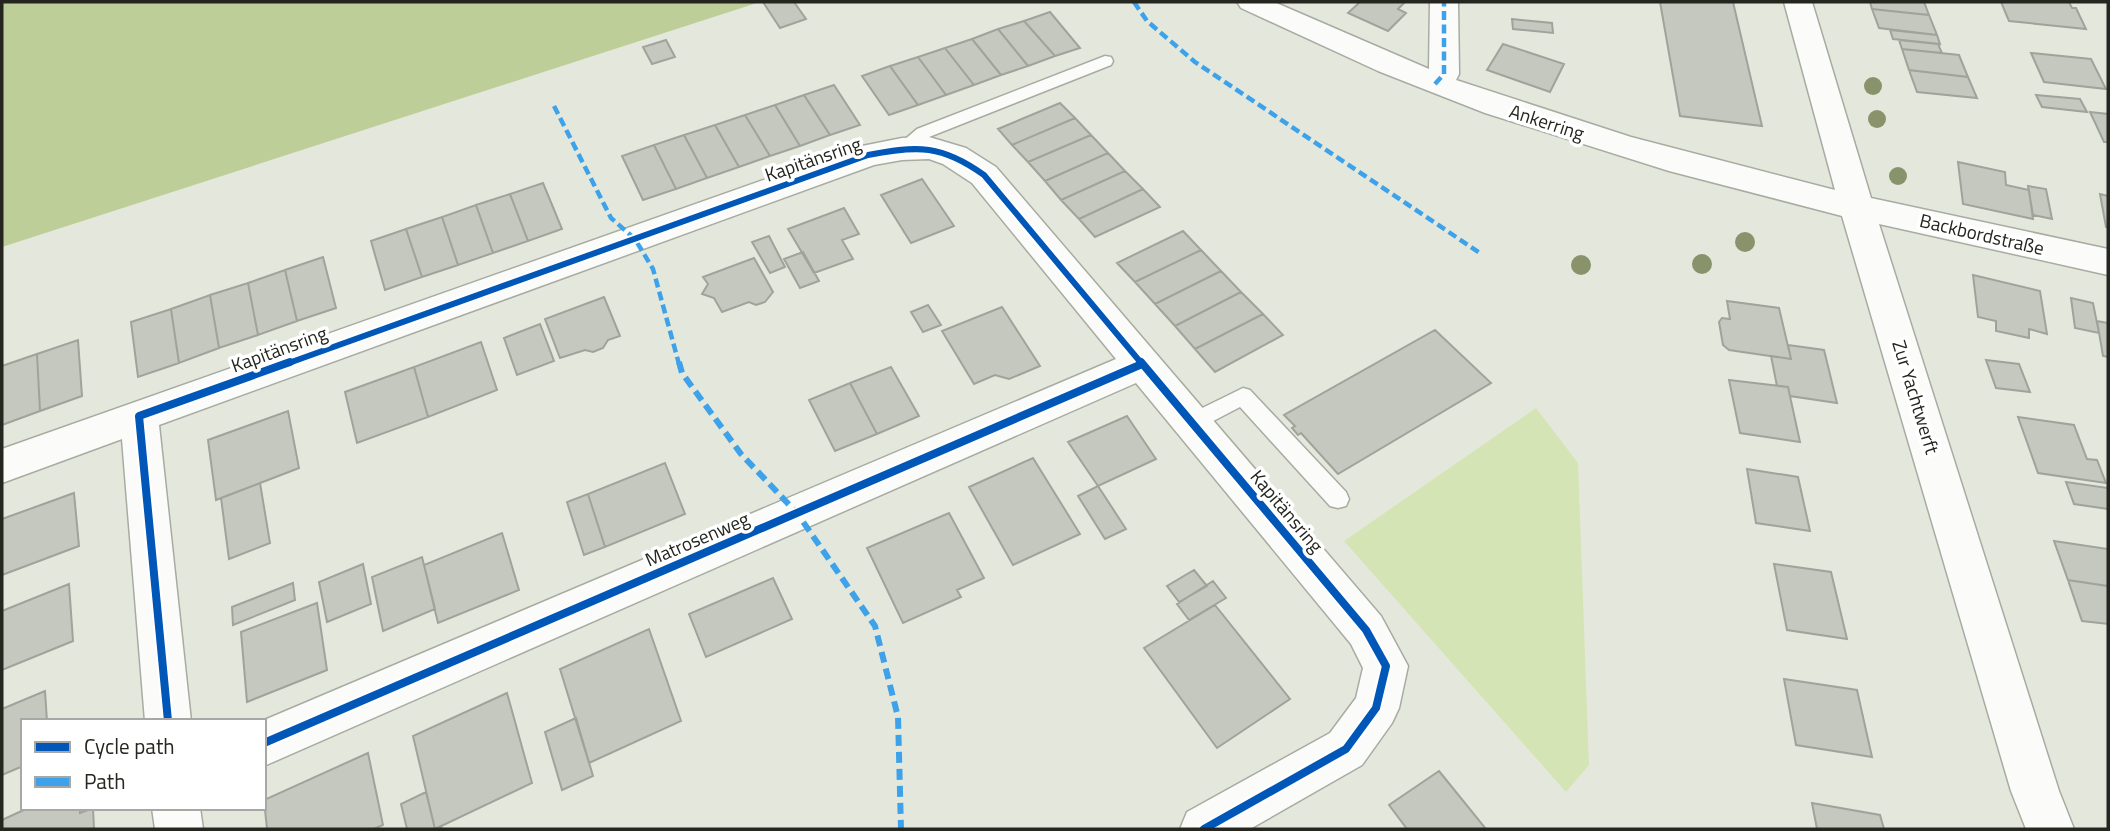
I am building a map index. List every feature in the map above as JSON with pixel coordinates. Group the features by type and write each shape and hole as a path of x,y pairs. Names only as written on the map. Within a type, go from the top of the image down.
{"street":[{"name":"Ankerring","path":"1251,2 1436,84 1523,115 1682,163 1856,206"},
{"path":"1436,84 1444,74 1444,2"},
{"name":"Zur Yachtwerft","path":"1798,2 2038,816"},
{"name":"Kapitänsring","path":"2,466 868,155 905,147 939,148 962,157 985,175 1366,630 1385,666 1376,708 1346,748 1204,829"},
{"name":"Backbordstraße","path":"1856,206 2108,262"},
{"name":"Matrosenweg","path":"266,742 1142,364"},
{"path":"139,416 168,719"},
{"path":"176,810 179,829"}],"lane":[{"path":"905,147 923,133 1105,61"},
{"path":"1191,423 1243,396 1338,499"}],"green space":[{"path":"2,2 760,2 2,247"},
{"path":"1536,408 1578,463 1589,765 1566,792 1344,541"}],"building":[{"path":"763,2 794,2 806,19 780,28"},
{"path":"1360,2 1405,2 1398,9 1406,13 1388,31 1348,13"},
{"path":"1660,2 1733,2 1762,126 1680,116"},
{"path":"1870,2 1924,2 1929,15 1872,9"},
{"path":"2001,2 2069,2 2072,8 2076,8 2086,29 2009,21"},
{"path":"1872,9 1929,15 1937,35 1879,28"},
{"path":"1050,12 1080,48 1055,56 1024,21"},
{"path":"1512,19 1552,23 1553,33 1513,29"},
{"path":"1024,21 1055,56 1028,66 998,29"},
{"path":"998,29 1028,66 1001,75 972,39"},
{"path":"1890,30 1937,35 1940,44 1893,39"},
{"path":"972,39 1001,75 974,85 945,48"},
{"path":"666,40 675,57 652,64 643,47"},
{"path":"1899,40 1938,44 1942,53 1902,49"},
{"path":"1503,44 1564,64 1550,92 1487,70"},
{"path":"945,48 974,85 946,95 918,57"},
{"path":"1902,49 1959,55 1968,77 1909,70"},
{"path":"2031,53 2091,59 2106,89 2044,82"},
{"path":"918,57 946,95 918,105 890,66"},
{"path":"890,66 918,105 889,115 862,76"},
{"path":"1909,70 1968,77 1977,98 1917,92"},
{"path":"834,85 860,125 830,135 804,95"},
{"path":"804,95 830,135 800,146 775,105"},
{"path":"2036,95 2080,99 2087,112 2042,107"},
{"path":"1060,103 1075,118 1012,145 998,129"},
{"path":"775,105 800,146 770,156 745,115"},
{"path":"2090,112 2108,114 2108,142 2104,142"},
{"path":"745,115 770,156 739,167 715,125"},
{"path":"1075,118 1091,135 1028,162 1012,145"},
{"path":"715,125 739,167 707,178 684,135"},
{"path":"684,135 707,178 676,189 654,145"},
{"path":"1091,135 1108,153 1045,181 1028,162"},
{"path":"654,145 676,189 643,200 622,156"},
{"path":"1108,153 1125,171 1061,200 1045,181"},
{"path":"1958,162 2005,172 2006,185 2029,190 2033,219 1963,204"},
{"path":"1125,171 1143,189 1079,219 1061,200"},
{"path":"922,179 954,226 911,243 881,195"},
{"path":"543,183 562,229 528,241 510,194"},
{"path":"2028,186 2046,189 2052,219 2033,215"},
{"path":"1143,189 1160,207 1095,237 1079,219"},
{"path":"510,194 528,241 493,253 476,205"},
{"path":"2100,194 2108,196 2108,227 2106,227"},
{"path":"476,205 493,253 458,265 442,217"},
{"path":"844,208 859,234 842,240 853,259 814,273 788,229"},
{"path":"442,217 458,265 422,277 406,229"},
{"path":"406,229 422,277 385,290 371,241"},
{"path":"1183,231 1201,250 1135,282 1117,263"},
{"path":"769,236 785,267 770,273 752,242"},
{"path":"1201,250 1221,271 1155,304 1135,282"},
{"path":"803,252 819,281 800,288 784,259"},
{"path":"323,257 336,308 297,321 285,270"},
{"path":"754,258 773,292 765,302 756,305 749,302 722,312 714,298 702,294 708,284 703,277"},
{"path":"285,270 297,321 258,335 248,283"},
{"path":"1221,271 1241,292 1175,326 1155,304"},
{"path":"1973,275 2040,291 2047,334 2029,329 2029,338 1996,331 1996,321 1978,317"},
{"path":"248,283 258,335 219,348 210,295"},
{"path":"1241,292 1263,314 1195,349 1175,326"},
{"path":"210,295 219,348 179,363 171,309"},
{"path":"604,297 620,336 608,340 603,348 593,352 585,350 560,358 545,319"},
{"path":"2071,298 2093,303 2099,333 2075,328"},
{"path":"1727,301 1779,308 1791,359 1729,350 1723,345 1719,322 1722,318 1730,319"},
{"path":"928,305 941,325 923,332 911,312"},
{"path":"1002,307 1040,366 1009,379 995,375 974,384 942,331"},
{"path":"171,309 179,363 138,377 131,322"},
{"path":"1263,314 1283,335 1215,372 1195,349"},
{"path":"2097,321 2108,323 2108,357 2103,356"},
{"path":"540,324 554,361 517,375 504,338"},
{"path":"1435,330 1491,383 1338,474 1301,433 1298,435 1292,428 1295,426 1284,415"},
{"path":"78,340 82,396 40,411 37,354"},
{"path":"481,342 497,390 428,417 414,367"},
{"path":"1788,345 1824,350 1837,403 1790,396 1788,387 1777,386 1771,356 1791,359"},
{"path":"37,354 40,411 2,425 2,366"},
{"path":"1986,360 2019,364 2030,392 1996,388"},
{"path":"414,367 428,417 357,443 345,392"},
{"path":"891,367 919,416 877,434 850,383"},
{"path":"1729,380 1788,387 1800,442 1740,433"},
{"path":"850,383 877,434 835,451 809,400"},
{"path":"288,411 299,468 216,500 208,440"},
{"path":"1127,416 1156,459 1098,486 1068,442"},
{"path":"2018,417 2074,425 2087,459 2097,460 2106,483 2038,473"},
{"path":"1033,458 1080,534 1013,565 969,487"},
{"path":"665,463 685,514 605,547 588,494"},
{"path":"1747,469 1798,477 1810,531 1756,523"},
{"path":"2066,482 2108,488 2108,509 2074,504"},
{"path":"260,483 270,543 229,559 221,498"},
{"path":"1098,486 1126,529 1105,539 1078,496"},
{"path":"74,493 79,546 2,575 2,519"},
{"path":"588,494 605,547 584,555 567,502"},
{"path":"949,513 984,578 957,590 961,597 903,623 867,548"},
{"path":"502,533 519,590 438,623 424,565"},
{"path":"2054,541 2108,549 2108,586 2068,580"},
{"path":"422,557 435,609 383,631 372,577"},
{"path":"363,564 371,604 327,622 319,582"},
{"path":"1774,564 1831,572 1847,639 1787,630"},
{"path":"1194,570 1207,586 1179,602 1167,586"},
{"path":"773,578 792,619 706,657 689,614"},
{"path":"2068,580 2108,586 2108,624 2082,621"},
{"path":"1213,581 1226,598 1189,620 1177,604"},
{"path":"293,583 295,600 233,625 232,607"},
{"path":"69,584 73,641 2,670 2,611"},
{"path":"317,603 327,670 247,702 241,632"},
{"path":"1215,605 1290,699 1217,748 1144,648"},
{"path":"649,629 681,721 589,763 560,669"},
{"path":"1784,679 1857,690 1872,757 1796,745"},
{"path":"45,691 47,719 21,719 21,767 2,775 2,709"},
{"path":"507,693 532,783 435,829 413,736"},
{"path":"576,718 593,776 562,790 545,732"},
{"path":"368,753 383,825 374,829 267,829 266,799"},
{"path":"1439,771 1486,829 1407,829 1389,805"},
{"path":"426,792 435,829 407,829 401,804"},
{"path":"1812,803 1880,815 1884,829 1817,829"},
{"path":"24,810 80,810 80,813 93,810 94,829 2,829 2,820"}],"marked path":[{"path":"1134,2 1147,21 1195,62 1480,253"},
{"path":"1435,84 1444,74 1444,2"},
{"path":"554,106 611,218 635,239 653,269 682,373 741,454 797,513 875,626 898,717 901,829"}],"cycle path":[{"path":"168,719 139,416 868,155 929,148 955,156 984,175 1366,630 1386,666 1376,708 1346,749 1204,829"},
{"path":"266,742 1142,364"}]}
